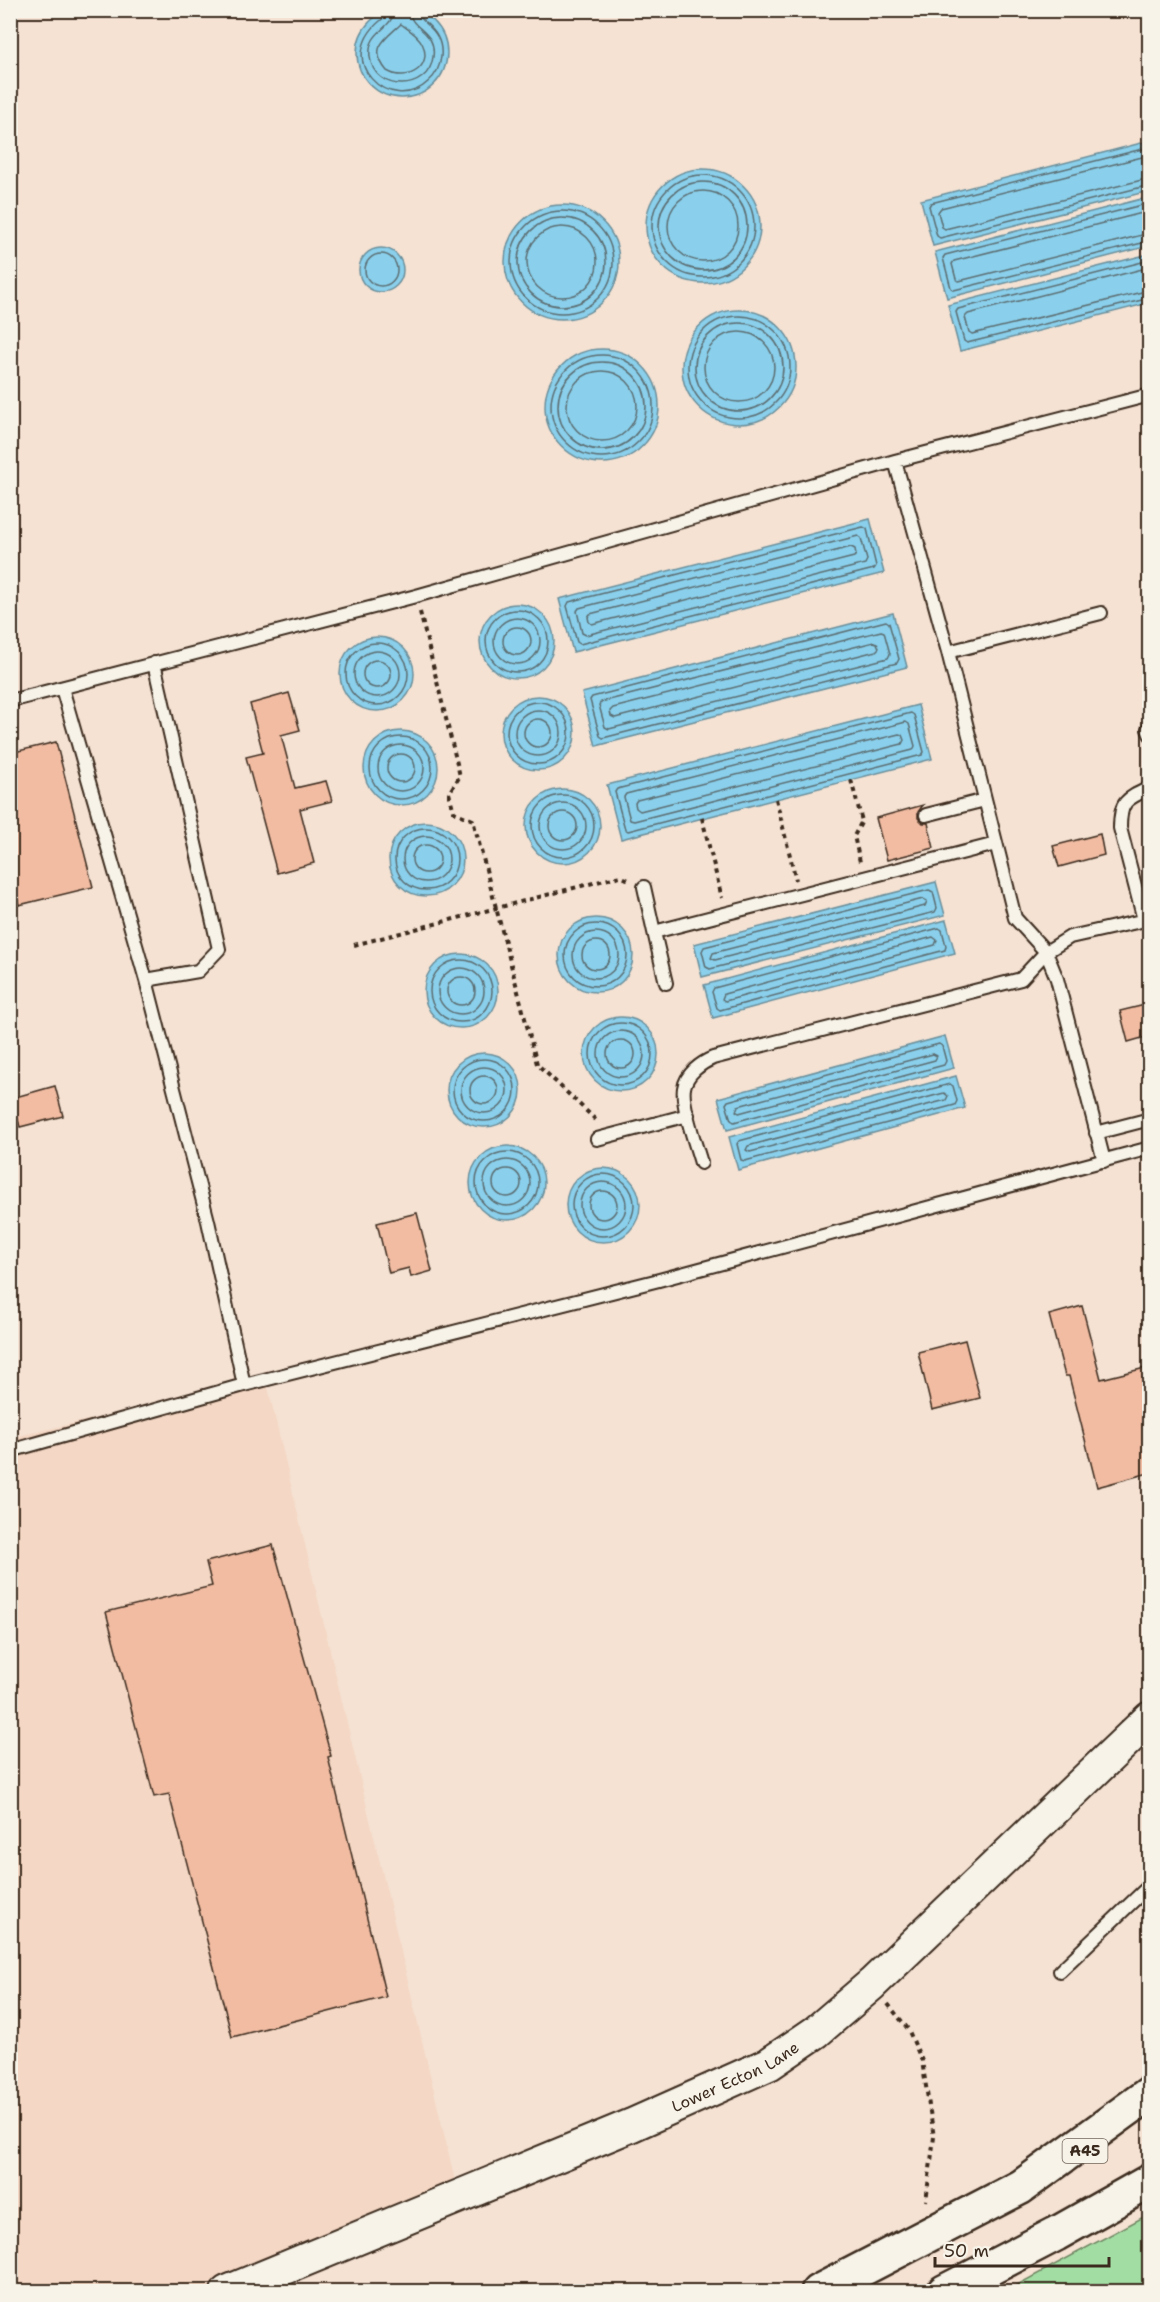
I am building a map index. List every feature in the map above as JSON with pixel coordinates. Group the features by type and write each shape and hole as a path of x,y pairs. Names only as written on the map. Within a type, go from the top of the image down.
{"highway":[{"path":"1021,2187 1149,2093"},
{"name":"A45","path":"818,2292 1021,2187 1149,2115"},
{"path":"944,2292 1056,2234 1149,2181"}],"street":[{"name":"Lower Ecton Lane","path":"227,2292 632,2125 769,2064 816,2032 872,1984 1149,1718"}],"lane":[{"path":"10,701 416,596 895,461 1149,395"},
{"path":"895,461 948,652 1015,918 1046,952 1057,979 1104,1161"},
{"path":"948,652 1101,613"},
{"path":"146,980 198,971 219,949 154,663"},
{"path":"62,688 146,980 208,1221 244,1385"},
{"path":"701,1163 684,1100 684,1086 700,1064 713,1058 1022,979 1046,952 1070,937 1147,920 1120,828 1120,813 1128,798 1149,788"},
{"path":"926,815 985,800"},
{"path":"654,932 996,844"},
{"path":"644,886 666,983"},
{"path":"597,1139 688,1115"},
{"path":"1096,1133 1149,1119"},
{"path":"10,1450 244,1385 624,1289 1149,1148"},
{"path":"1060,1971 1149,1885"}],"path":[{"path":"416,596 460,776 449,793 454,812 473,820 537,1064 612,1135"},
{"path":"851,780 862,821 854,836 864,878"},
{"path":"776,799 800,894"},
{"path":"702,818 726,913"},
{"path":"354,945 620,876 644,886"},
{"path":"872,1984 908,2029 922,2061 933,2137 926,2201"}],"shaded area":[{"path":"266,1379 461,2206 248,2291 11,2291 10,1426 14,1437"}],"green space":[{"path":"1149,2214 1149,2291 1006,2291"}],"water":[{"path":"402,8 419,11 434,21 444,36 447,53 444,70 434,85 419,95 402,98 385,95 370,85 360,70 357,53 360,36 370,21 385,11"},
{"path":"1149,141 1149,191 933,246 921,200"},
{"path":"703,169 725,173 735,178 751,194 756,204 760,226 756,248 751,258 735,274 725,279 703,283 681,279 671,274 655,258 650,248 646,226 650,204 655,194 671,178 681,173"},
{"path":"1149,197 1149,246 947,298 935,252"},
{"path":"562,205 584,209 594,214 610,230 615,240 619,262 615,284 610,294 594,310 584,315 562,319 540,315 530,310 514,294 509,284 505,262 509,240 514,230 530,214 540,209"},
{"path":"381,248 390,249 397,254 402,261 402,279 397,286 390,291 381,292 372,291 365,286 360,279 359,270 360,261 365,254 372,249"},
{"path":"1149,254 1149,303 960,351 948,305"},
{"path":"739,310 761,314 771,319 787,335 792,345 796,367 792,389 787,399 771,415 761,420 739,424 717,420 707,415 691,399 686,389 682,367 686,345 691,335 707,319 717,314"},
{"path":"602,349 624,353 634,358 650,374 655,384 659,406 655,428 650,438 634,454 624,459 602,463 580,459 570,454 554,438 549,428 545,406 549,384 554,374 570,358 580,353"},
{"path":"870,519 884,573 573,652 559,599"},
{"path":"517,604 538,610 548,620 554,641 548,662 538,672 517,678 496,672 486,662 480,641 486,620 496,610"},
{"path":"893,613 907,667 596,746 582,693"},
{"path":"377,637 398,643 408,653 414,674 408,695 398,705 377,711 356,705 346,695 340,674 346,653 356,643"},
{"path":"538,696 559,702 569,712 575,733 569,754 559,764 538,770 517,764 507,754 501,733 507,712 517,702"},
{"path":"918,705 932,759 621,839 607,785"},
{"path":"401,731 422,737 432,747 438,768 432,789 422,799 401,805 380,799 370,789 364,768 370,747 380,737"},
{"path":"563,789 584,795 594,805 600,826 594,847 584,857 563,863 542,857 532,847 526,826 532,805 542,795"},
{"path":"426,822 447,828 457,838 463,859 457,880 447,890 426,896 405,890 395,880 389,859 395,838 405,828"},
{"path":"936,882 945,915 702,977 694,944"},
{"path":"596,918 617,924 627,934 633,955 627,976 617,986 596,992 575,986 565,976 559,955 565,934 575,924"},
{"path":"946,920 955,953 713,1018 704,985"},
{"path":"461,954 482,960 492,970 498,991 492,1012 482,1022 461,1028 440,1022 430,1012 424,991 430,970 440,960"},
{"path":"621,1017 642,1023 652,1033 658,1054 652,1075 642,1085 621,1091 600,1085 590,1075 584,1054 590,1033 600,1023"},
{"path":"945,1036 954,1068 727,1130 718,1098"},
{"path":"484,1053 505,1059 515,1069 521,1090 515,1111 505,1121 484,1127 463,1121 453,1111 447,1090 453,1069 463,1059"},
{"path":"956,1076 965,1108 738,1170 729,1137"},
{"path":"507,1146 528,1152 538,1162 544,1183 538,1204 528,1214 507,1220 486,1214 476,1204 470,1183 476,1162 486,1152"},
{"path":"603,1168 624,1174 634,1184 640,1205 634,1226 624,1236 603,1242 582,1236 572,1226 566,1205 572,1184 582,1174"}],"building":[{"path":"289,693 300,730 281,735 295,788 326,781 332,801 300,809 314,863 277,873 246,757 263,753 250,704"},
{"path":"56,742 93,887 19,905 10,871 10,753"},
{"path":"923,805 918,812 918,818 923,823 928,823 934,848 887,860 876,818"},
{"path":"1100,834 1104,855 1059,867 1053,846"},
{"path":"1149,1004 1149,1036 1128,1042 1120,1011"},
{"path":"55,1086 63,1116 20,1127 12,1098"},
{"path":"417,1213 432,1271 411,1277 409,1268 389,1273 377,1223"},
{"path":"1082,1306 1101,1379 1149,1367 1149,1473 1097,1487 1069,1376 1065,1376 1049,1315"},
{"path":"965,1340 980,1398 932,1410 918,1352"},
{"path":"273,1545 331,1756 328,1757 386,1997 232,2037 169,1794 154,1797 106,1612 212,1586 206,1562"}]}
